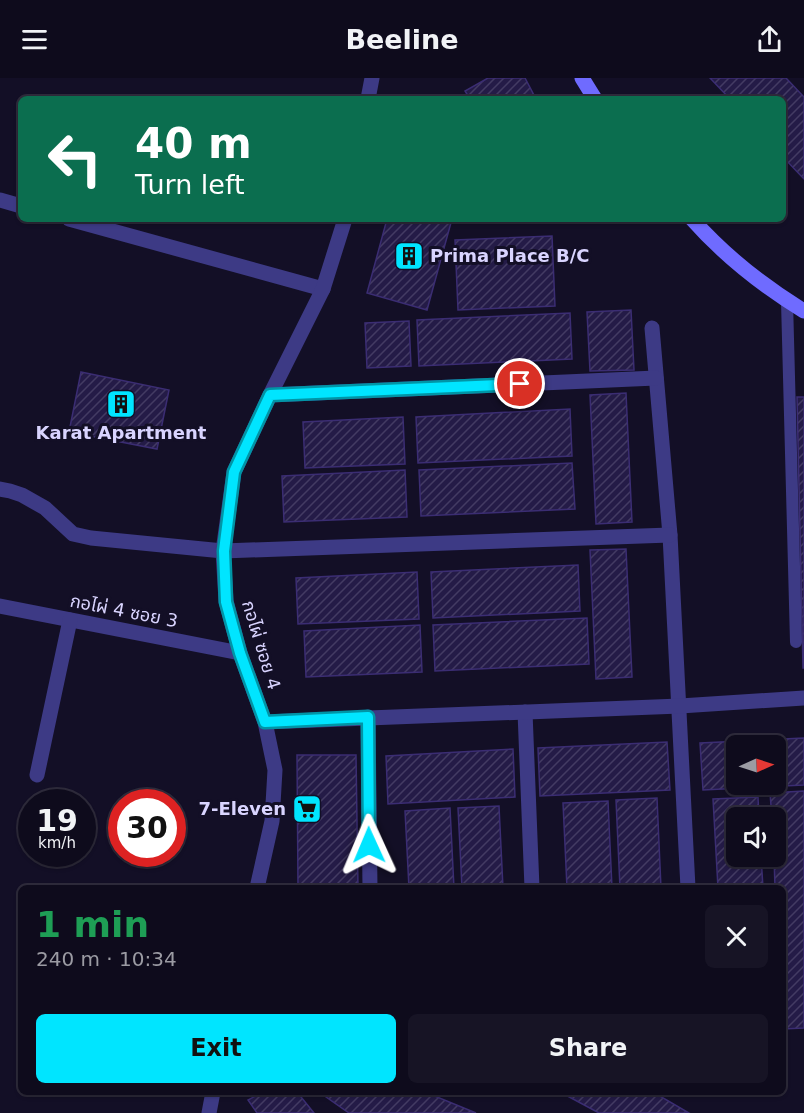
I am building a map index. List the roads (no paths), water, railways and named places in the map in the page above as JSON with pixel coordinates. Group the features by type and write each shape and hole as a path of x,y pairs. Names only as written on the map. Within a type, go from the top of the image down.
{"main road":[{"path":"582,78 593,96"},
{"path":"695,222 712,241 787,301 804,311"}],"street":[{"path":"369,96 372,78"},
{"path":"0,200 18,205"},
{"path":"80,222 322,289"},
{"name":"กอไผ่ ซอย 4","path":"258,885 273,821 275,770 265,722 240,653 226,602 224,551 234,472 322,289 344,222"},
{"path":"652,328 670,535 688,885"},
{"path":"270,395 656,378"},
{"path":"0,489 22,495 45,508 73,534 91,538 224,551 670,535"},
{"name":"กอไผ่ 4 ซอย 3","path":"0,606 240,653"},
{"path":"37,776 70,620"},
{"path":"265,722 680,706 804,698"},
{"path":"525,712 531,885"},
{"path":"368,717 370,885"},
{"path":"209,1113 212,1095"}],"lane":[{"path":"787,301 796,642"}],"place":[{"name":"Prima Place B/C","path":"409,256"},
{"name":"Karat Apartment","path":"121,404"},
{"name":"7-Eleven","path":"307,809"}]}
